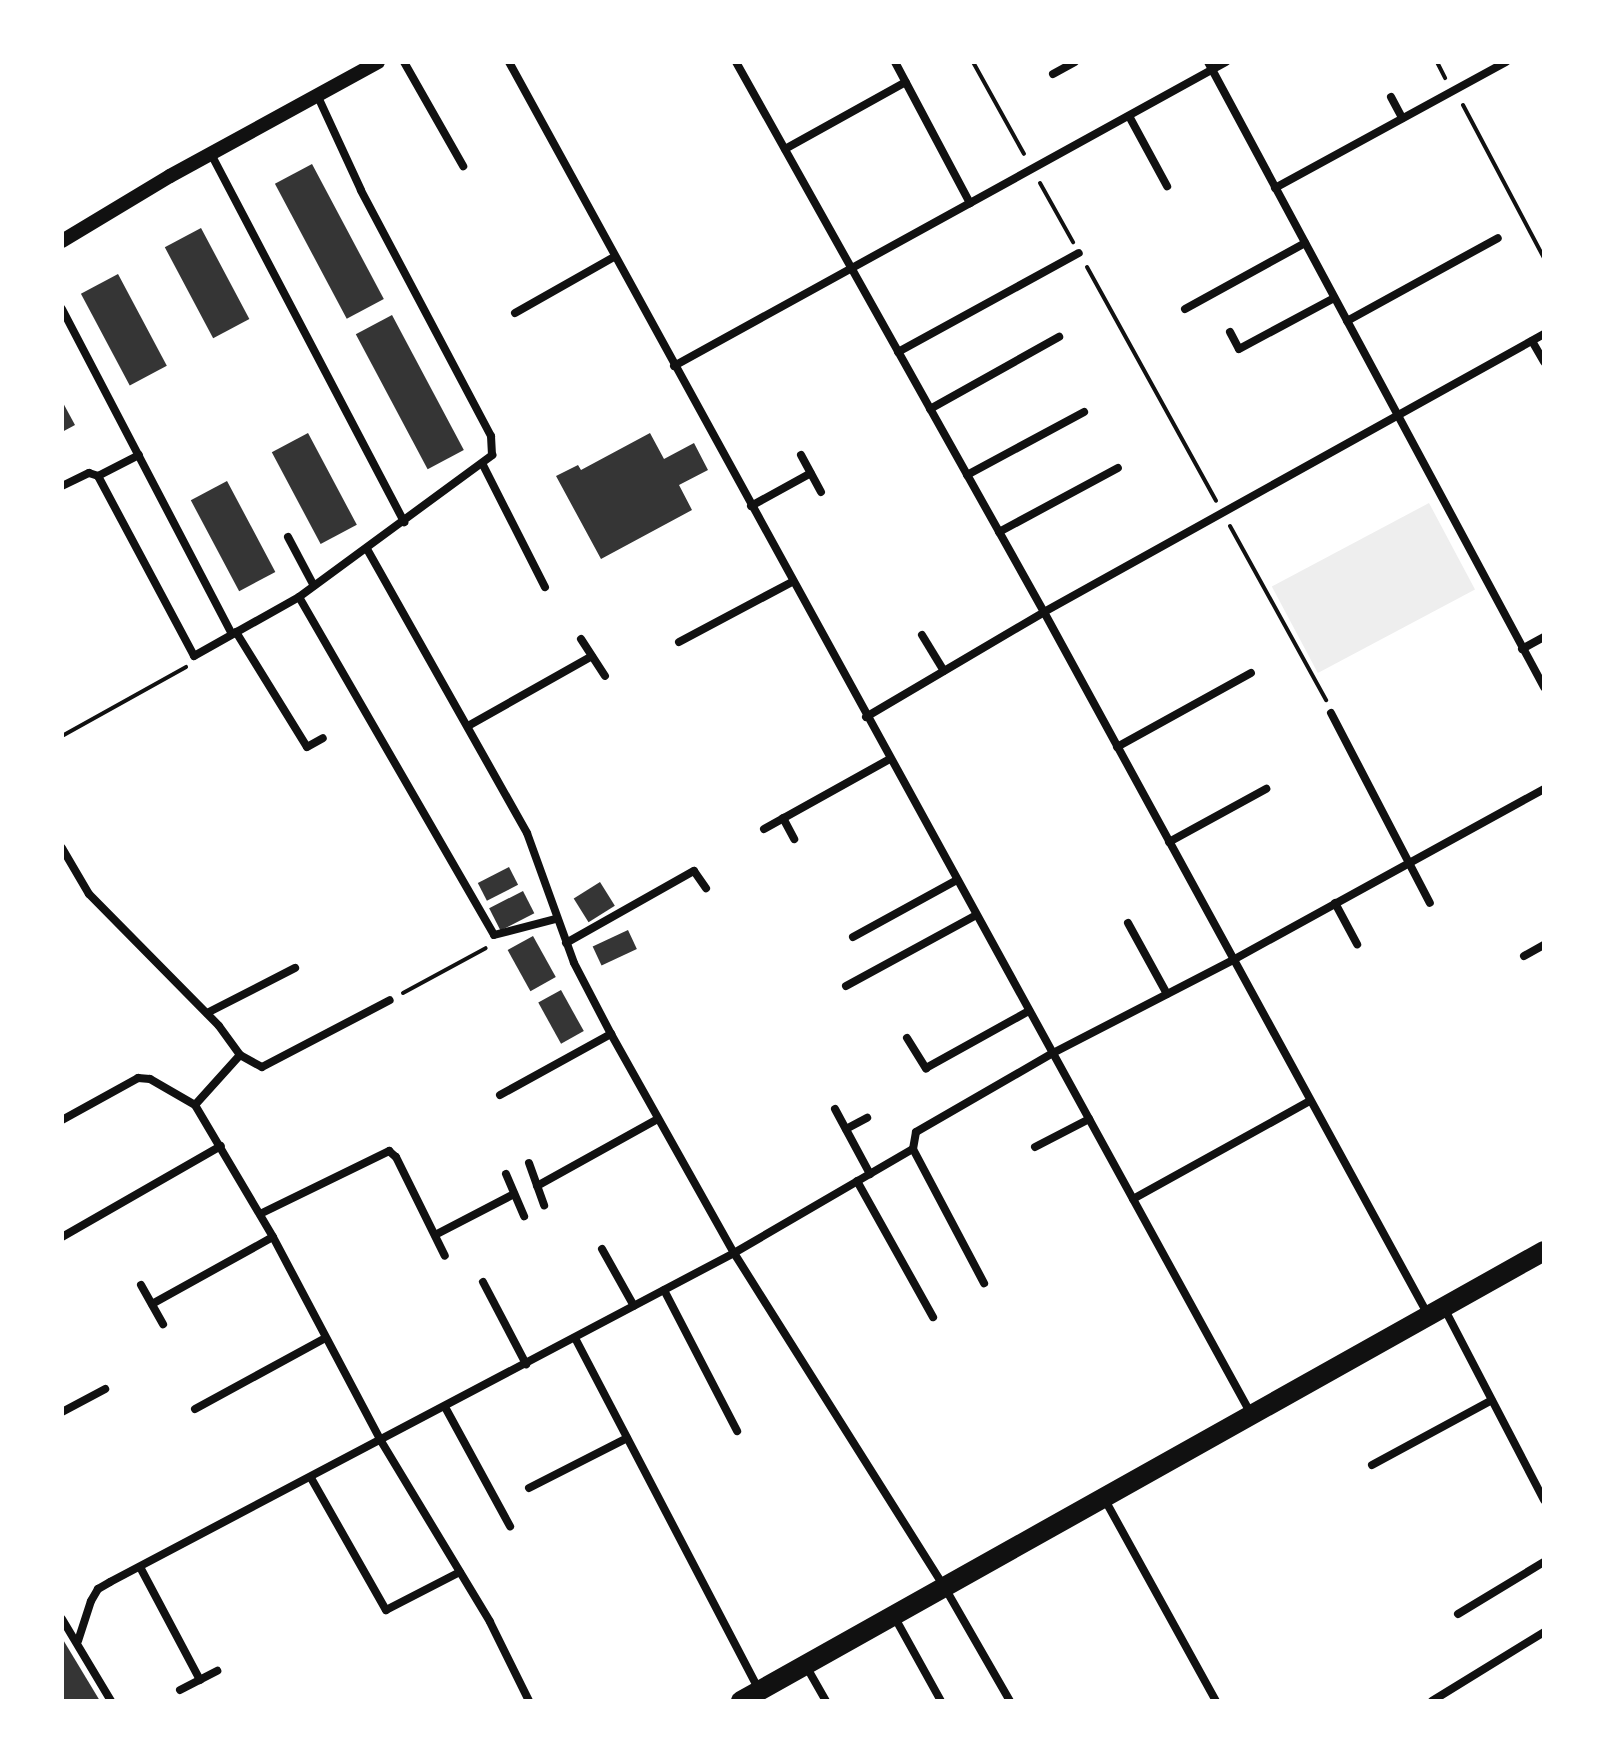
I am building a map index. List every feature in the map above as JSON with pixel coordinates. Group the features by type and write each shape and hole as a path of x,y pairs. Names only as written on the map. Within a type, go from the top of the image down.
{"main road":[{"path":"750,1696 1105,1500 1435,1310 1544,1251"}],"street":[{"path":"62,241 378,62"},
{"path":"404,62 463,166"},
{"path":"509,62 1252,1415"},
{"path":"736,62 1044,612 1310,1101 1492,1400 1544,1500"},
{"path":"895,62 970,203"},
{"path":"1053,74 1075,62"},
{"path":"674,366 1129,116 1210,66 1226,62"},
{"path":"1275,188 1506,62"},
{"path":"1210,66 1544,687"},
{"path":"785,149 906,82"},
{"path":"62,486 89,473 98,476 194,656 299,597 483,465 492,455 491,436 361,190 318,97"},
{"path":"1391,97 1402,118"},
{"path":"1129,116 1167,186"},
{"path":"211,154 404,522"},
{"path":"1347,321 1498,238"},
{"path":"1185,309 1305,243"},
{"path":"898,352 1079,253"},
{"path":"515,313 614,257"},
{"path":"1230,332 1239,349 1334,298"},
{"path":"62,309 234,633 307,747 323,738"},
{"path":"866,717 1044,612 1544,334"},
{"path":"930,409 1059,337"},
{"path":"1532,341 1544,362"},
{"path":"967,475 1084,412"},
{"path":"98,476 139,455"},
{"path":"801,455 821,492"},
{"path":"483,465 545,587"},
{"path":"999,532 1118,468"},
{"path":"751,506 811,473"},
{"path":"288,537 314,586"},
{"path":"367,549 527,833 566,943 658,1119 734,1253 945,1588 1010,1701"},
{"path":"679,642 792,582"},
{"path":"299,597 494,935 556,919"},
{"path":"922,635 944,671"},
{"path":"1522,649 1544,637"},
{"path":"581,639 605,676"},
{"path":"468,726 592,656"},
{"path":"1117,747 1251,673"},
{"path":"1331,713 1430,903"},
{"path":"764,829 890,759"},
{"path":"1169,842 1266,789"},
{"path":"984,1283 913,1149 916,1132 1053,1053 1233,960 1544,789"},
{"path":"783,818 794,839"},
{"path":"62,848 89,894 207,1013 240,1055 262,1067 390,1000"},
{"path":"566,943 694,871 706,888"},
{"path":"853,937 957,880"},
{"path":"1335,903 1357,944"},
{"path":"846,986 976,915"},
{"path":"1128,923 1167,994"},
{"path":"1524,956 1544,945"},
{"path":"207,1013 295,968"},
{"path":"907,1038 926,1068 1029,1011"},
{"path":"500,1095 611,1034"},
{"path":"195,1105 240,1055"},
{"path":"62,1120 138,1078 150,1079 195,1105 273,1237 381,1441 490,1622 529,1701"},
{"path":"1133,1199 1310,1101"},
{"path":"835,1109 870,1174"},
{"path":"846,1129 867,1118"},
{"path":"537,1186 658,1119"},
{"path":"1035,1147 1089,1119"},
{"path":"62,1237 221,1146"},
{"path":"78,1641 85,1614 98,1589 734,1253 913,1149"},
{"path":"260,1214 389,1151 396,1157 445,1256"},
{"path":"529,1163 544,1205"},
{"path":"506,1174 524,1216"},
{"path":"857,1181 933,1317"},
{"path":"435,1235 514,1194"},
{"path":"152,1304 273,1237"},
{"path":"602,1249 634,1306"},
{"path":"483,1282 526,1364"},
{"path":"141,1285 163,1324"},
{"path":"664,1290 737,1431"},
{"path":"195,1409 325,1338"},
{"path":"575,1338 627,1438 750,1696"},
{"path":"62,1412 105,1389"},
{"path":"1372,1465 1492,1400"},
{"path":"445,1407 510,1526"},
{"path":"529,1488 627,1438"},
{"path":"311,1478 386,1610 460,1572"},
{"path":"1105,1500 1216,1701"},
{"path":"1458,1614 1544,1562"},
{"path":"140,1567 200,1680"},
{"path":"894,1616 941,1701"},
{"path":"62,1619 78,1641 111,1701"},
{"path":"1432,1701 1544,1632"},
{"path":"806,1665 826,1701"},
{"path":"180,1690 217,1671"}],"path":[{"path":"973,62 1322,687 1331,713"},
{"path":"1455,89 1544,258"},
{"path":"62,736 187,667 194,656"},
{"path":"390,1000 490,945 494,935"}],"shaded area":[{"path":"1429,503 1475,590 1318,673 1272,587"}],"building":[{"path":"312,164 384,299 347,319 275,184"},
{"path":"201,228 249,319 213,338 165,247"},
{"path":"118,274 167,366 130,386 81,294"},
{"path":"392,315 464,450 428,469 356,334"},
{"path":"62,401 75,425 62,432"},
{"path":"308,433 357,525 321,544 272,452"},
{"path":"650,433 664,459 694,443 708,470 679,485 692,510 601,559 556,476 578,465 581,470"},
{"path":"227,481 275,572 239,591 191,500"},
{"path":"509,867 518,885 487,901 478,883"},
{"path":"600,882 615,906 589,922 574,898"},
{"path":"523,891 534,913 500,931 489,908"},
{"path":"628,930 637,949 602,966 593,946"},
{"path":"533,936 556,977 530,991 508,950"},
{"path":"561,990 584,1031 561,1044 538,1003"},
{"path":"62,1638 100,1701 62,1701"}]}
